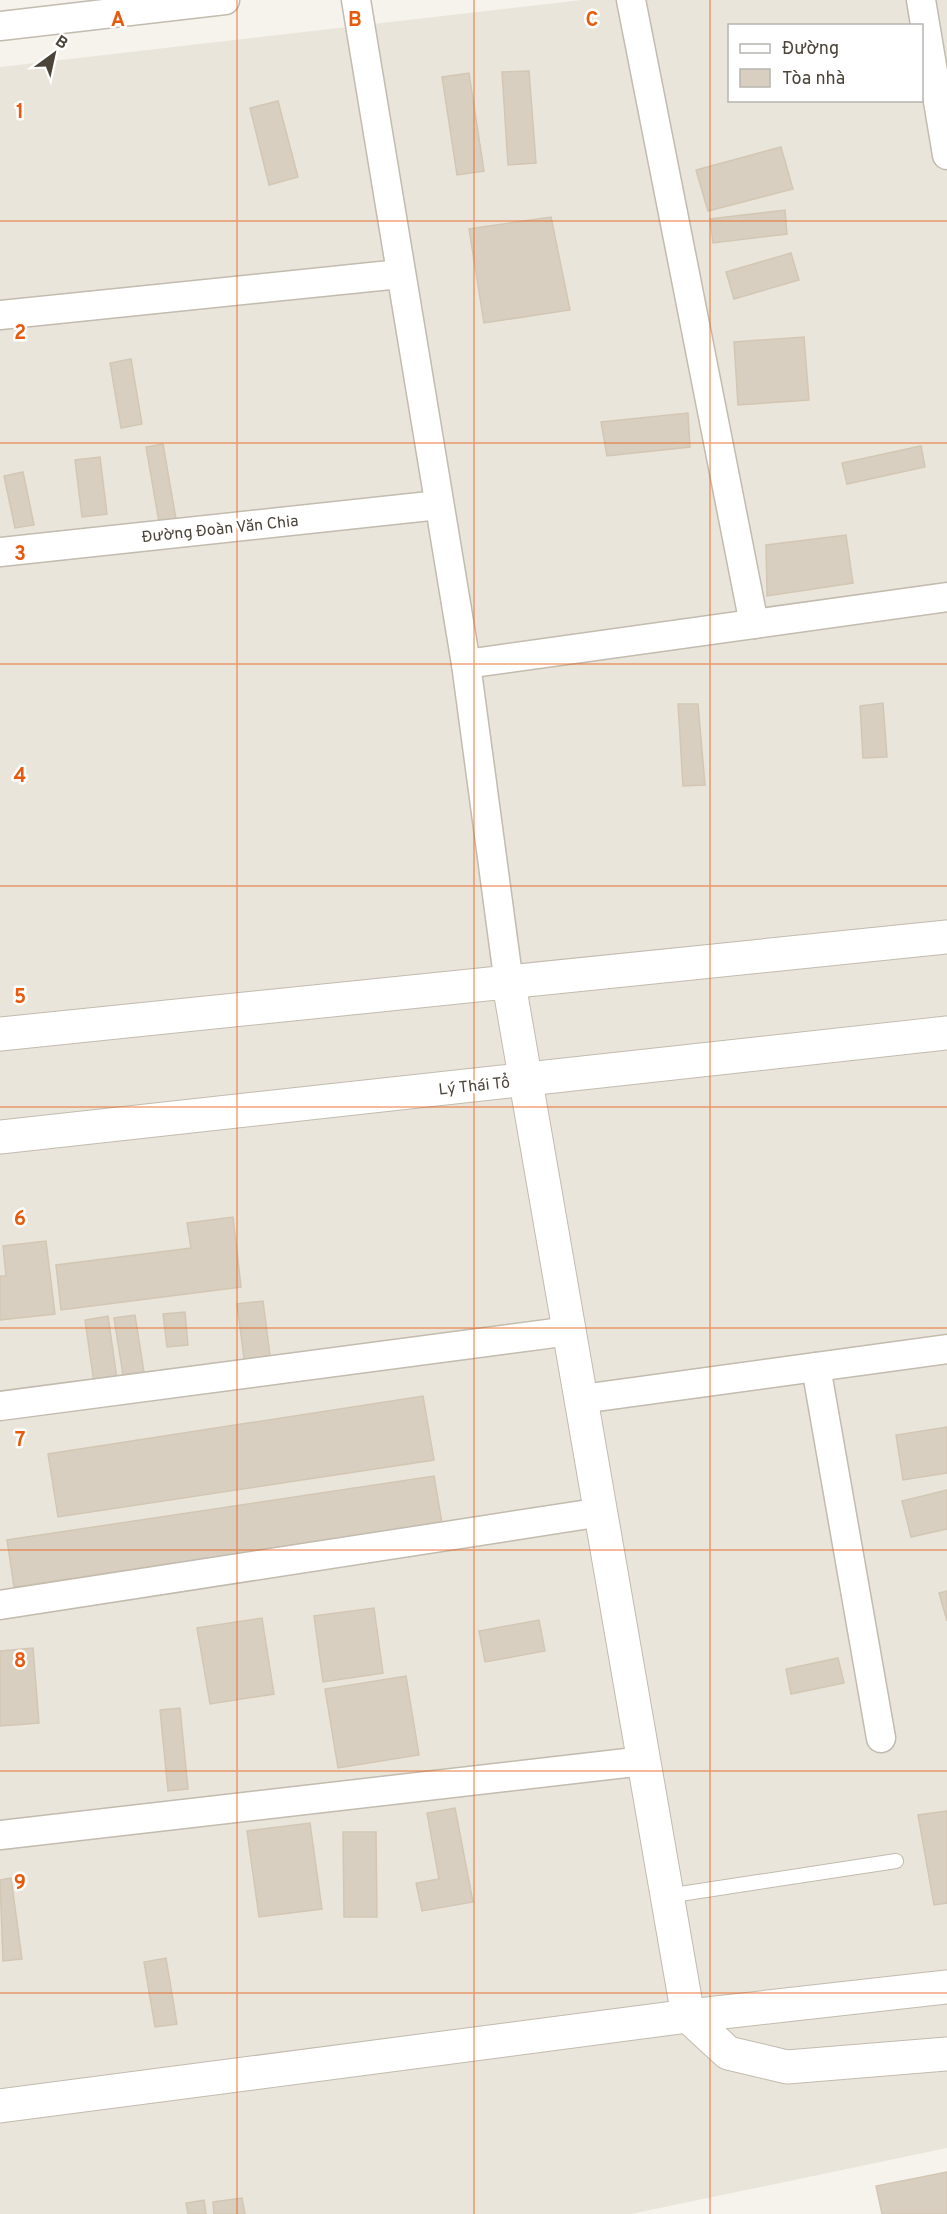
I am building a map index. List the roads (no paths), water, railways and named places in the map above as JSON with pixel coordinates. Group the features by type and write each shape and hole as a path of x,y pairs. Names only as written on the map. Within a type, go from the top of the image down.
{"street":[{"path":"0,26 225,0"},
{"path":"356,0 466,664 509,984 688,2016 728,2053 787,2067 947,2054"},
{"path":"632,0 754,624"},
{"path":"921,0 947,155"},
{"path":"0,315 400,274"},
{"name":"Đường Đoàn Văn Chia","path":"0,552 439,505"},
{"path":"466,664 947,597"},
{"path":"0,1034 947,938"},
{"name":"Lý Thái Tổ","path":"0,1137 947,1033"},
{"path":"0,1406 570,1330"},
{"path":"582,1399 947,1349"},
{"path":"816,1367 881,1738"},
{"path":"0,1605 602,1512"},
{"path":"0,1835 644,1761"},
{"path":"0,2106 688,2016 947,1987"}],"lane":[{"path":"667,1896 896,1861"}]}
